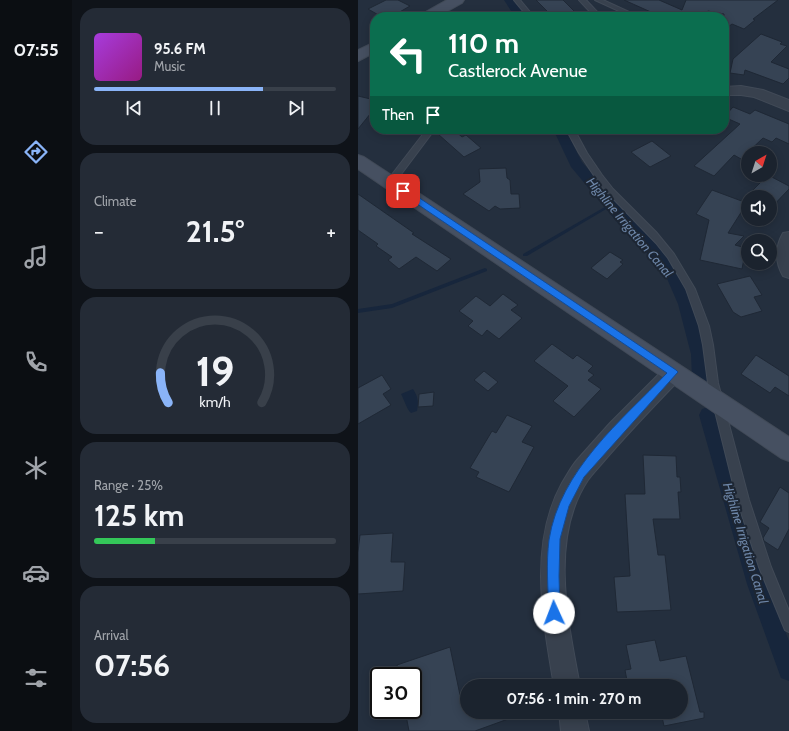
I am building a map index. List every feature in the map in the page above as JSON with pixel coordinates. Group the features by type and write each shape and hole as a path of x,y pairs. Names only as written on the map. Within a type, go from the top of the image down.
{"street":[{"path":"436,12 457,0"},
{"path":"358,56 370,49"},
{"path":"729,90 747,91 763,94 789,106"},
{"path":"358,161 789,450"},
{"path":"789,238 785,254 789,271"},
{"path":"566,679 554,613 553,576 555,539 564,505 580,473 673,372"},
{"path":"573,719 575,731"}],"lane":[{"path":"516,0 527,12"},
{"path":"582,0 594,12"},
{"path":"598,0 625,12"},
{"path":"390,183 427,134"},
{"path":"573,134 599,177 628,210 659,241 684,275 693,293 707,339 712,364 713,384 749,520 765,567 789,626"}],"water":[{"path":"413,389 418,400 418,405 417,411 411,413 401,394"}],"building":[{"path":"386,0 398,0 410,6 400,12 373,12 368,9"},
{"path":"536,0 563,0 575,12 548,12"},
{"path":"624,0 659,0 682,10 686,0 778,0 753,19 755,20 744,29 732,24 729,26 729,12 651,12"},
{"path":"761,34 782,42 780,44 787,46 771,62 789,69 789,78 783,84 745,70 744,75 730,73 733,59"},
{"path":"358,96 370,99 370,114 358,129"},
{"path":"733,107 750,114 755,110 789,124 789,144 776,138 772,142 763,138 755,146 741,146 741,159 734,155 714,176 694,166 740,124 729,119 729,111"},
{"path":"438,134 459,134 462,137 466,135 481,148 464,157"},
{"path":"652,141 671,156 650,167 631,152"},
{"path":"506,168 507,178 510,180 511,194 519,194 520,208 500,209 495,206 489,211 463,194 480,182 479,169"},
{"path":"777,180 789,186 789,189 777,202 777,190 753,190 761,182 777,182"},
{"path":"712,190 741,201 741,212 728,233 741,235 741,239 735,245 741,247 741,269 700,260 709,220 696,214"},
{"path":"358,194 414,233 412,234 451,259 437,271 416,257 399,269 388,260 392,257 376,246 378,244 358,230"},
{"path":"610,252 623,260 620,262 623,264 607,279 591,268"},
{"path":"750,276 762,295 754,297 762,311 741,317 733,312 717,284"},
{"path":"503,294 518,305 511,310 522,318 499,339 487,330 482,336 468,326 473,321 459,311 476,296 490,306"},
{"path":"552,344 573,359 577,355 593,366 588,371 594,375 588,380 601,389 574,417 553,401 568,386 534,361"},
{"path":"756,355 789,376 789,396 775,387 770,393 741,374"},
{"path":"484,371 498,382 488,391 474,380"},
{"path":"382,375 391,389 383,394 391,405 358,424 358,388"},
{"path":"434,392 433,406 418,407 419,394"},
{"path":"507,415 532,426 522,442 534,447 509,492 476,477 479,472 470,468 492,431 496,433"},
{"path":"643,455 676,456 677,477 680,477 681,492 678,492 680,519 653,519 658,555 665,555 671,610 617,612 614,577 630,576 625,494 645,494"},
{"path":"780,487 789,493 789,529 778,550 764,541 763,538 769,528 760,522"},
{"path":"393,533 391,562 405,562 403,591 358,594 358,552 360,535"},
{"path":"655,640 660,661 686,656 700,712 704,712 704,718 664,726 662,719 688,719 688,679 627,679 625,670 631,669 626,645"},
{"path":"450,647 460,695 460,719 508,719 475,731 409,731 407,719 422,719 422,667 397,667 397,665"}],"waterway":[{"name":"Highline Irrigation Canal","path":"509,0 517,12"},
{"name":"Highline Irrigation Canal","path":"561,134 576,164 627,224 657,254 671,271 686,304 699,354 701,377"},
{"path":"525,255 611,205"},
{"path":"358,311 392,306 485,270"},
{"name":"Highline Irrigation Canal","path":"708,415 757,584 789,670"}],"route":[{"path":"403,191 673,372 580,473 564,505 555,539 553,576 554,613"}]}
